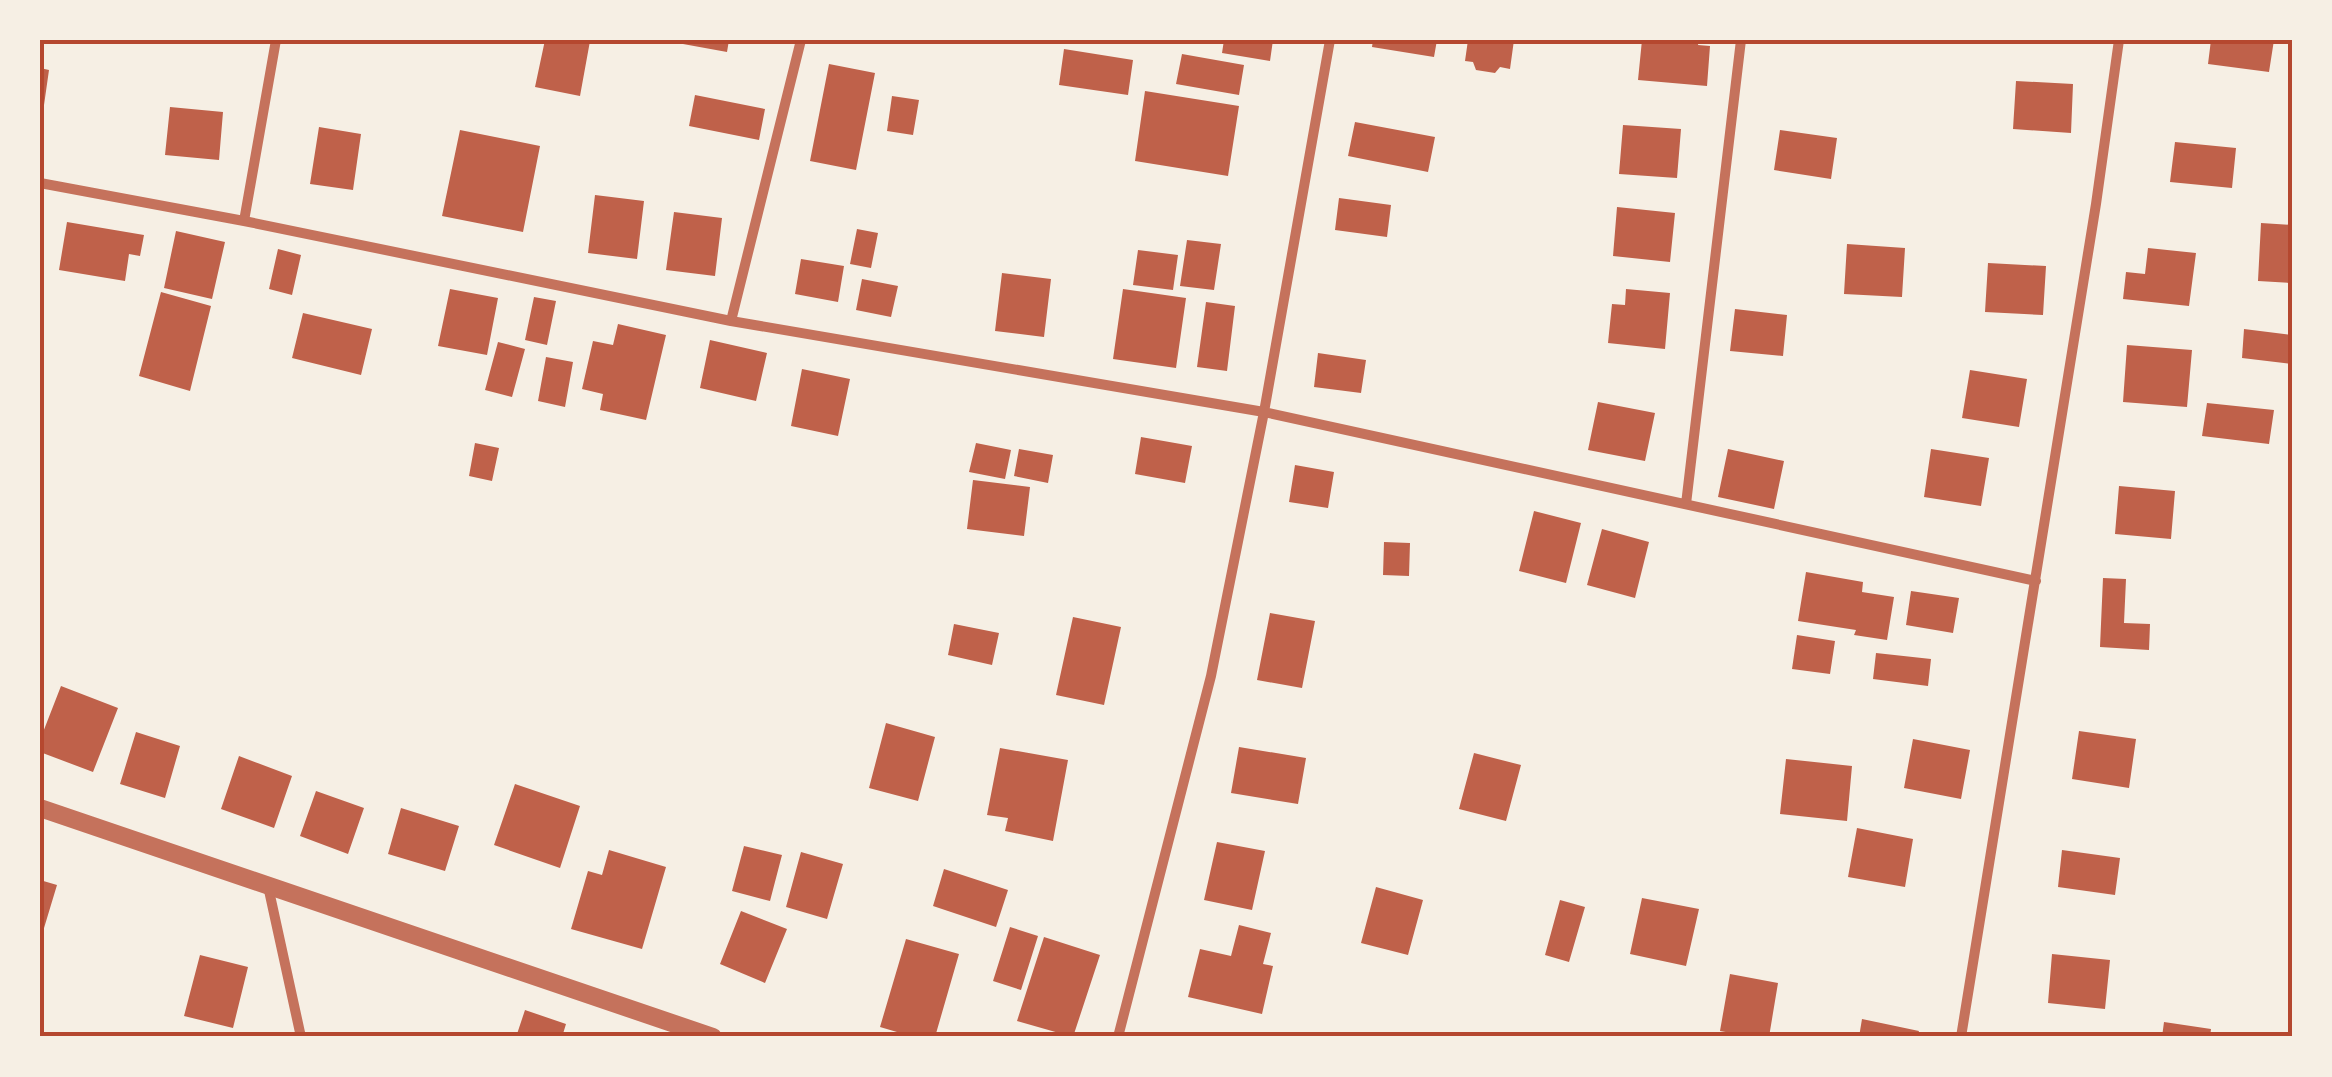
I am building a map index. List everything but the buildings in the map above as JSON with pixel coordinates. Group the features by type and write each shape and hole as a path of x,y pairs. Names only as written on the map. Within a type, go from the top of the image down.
{"street":[{"path":"244,222 276,40"},
{"path":"731,321 801,40"},
{"path":"1118,1037 1211,676 1264,412 1330,40"},
{"path":"1686,504 1741,40"},
{"path":"1961,1037 2096,204 2118,40"},
{"path":"40,183 731,321 1264,412 2036,581"},
{"path":"40,808 713,1037"},
{"path":"268,886 301,1037"}]}
